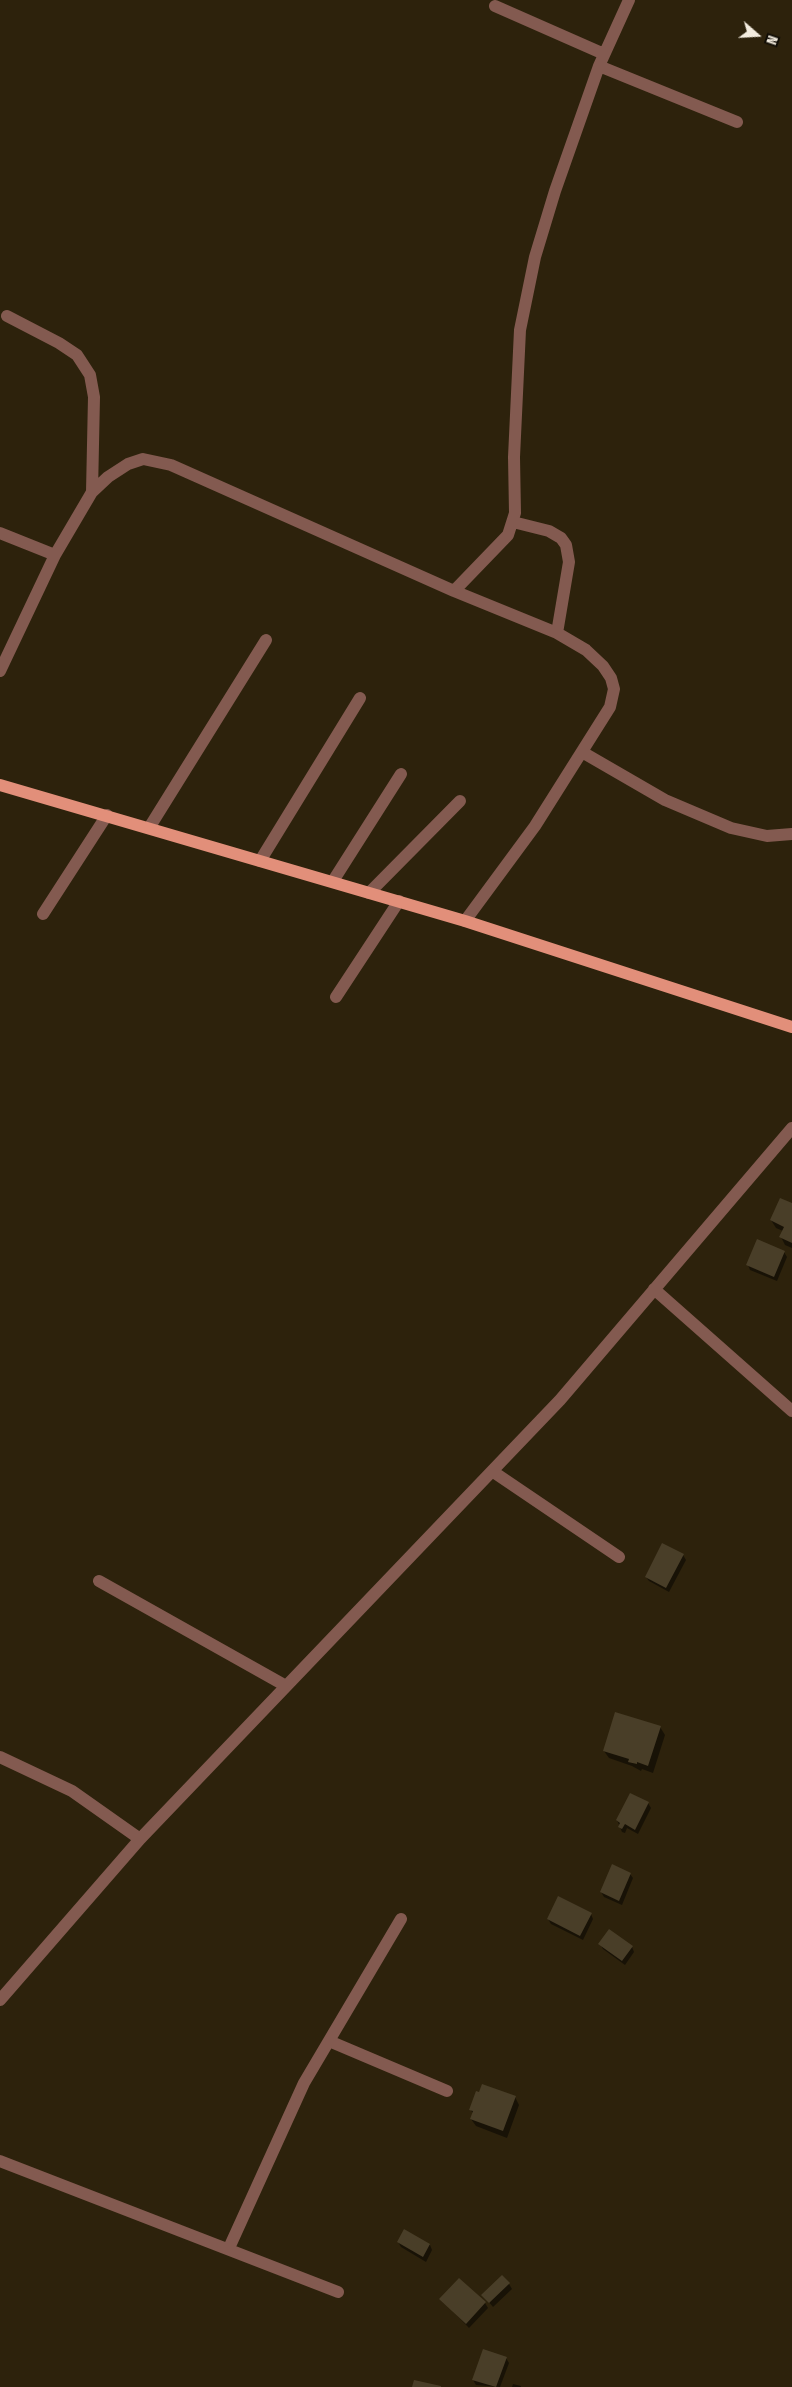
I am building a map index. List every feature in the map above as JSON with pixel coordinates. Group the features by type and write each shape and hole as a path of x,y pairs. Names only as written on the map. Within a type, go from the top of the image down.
{"main road":[{"path":"0,785 465,921 792,1027"}],"street":[{"path":"454,591 508,536 513,522 515,513 514,457 520,330 535,257 555,191 602,60 629,0"},
{"path":"495,6 602,60 737,122"},
{"path":"8,316 59,343 77,355 90,375 94,397 92,492"},
{"path":"0,671 55,555 92,492 108,477 128,464 143,459 158,461 454,591 557,633 586,650 604,666 611,678 614,689 610,707 535,826 465,921"},
{"path":"513,522 549,531 561,538 566,545 569,562 557,633"},
{"path":"0,533 55,555"},
{"path":"149,828 266,640"},
{"path":"260,862 360,698"},
{"path":"582,752 665,800 730,828 767,836 792,834"},
{"path":"333,881 401,774"},
{"path":"369,893 460,801"},
{"path":"43,914 107,815"},
{"path":"336,997 398,902"},
{"path":"0,2000 140,1840 560,1400 792,1128"},
{"path":"654,1289 792,1410"},
{"path":"492,1471 619,1556"},
{"path":"99,1581 286,1686"},
{"path":"0,1757 72,1791 140,1840"},
{"path":"228,2248 304,2083 400,1919"},
{"path":"329,2041 447,2092"},
{"path":"0,2160 338,2292"}],"building":[{"path":"780,1198 792,1203 792,1243 779,1237 784,1227 770,1220"},
{"path":"757,1239 785,1251 774,1277 746,1265"},
{"path":"662,1543 684,1554 666,1588 645,1577"},
{"path":"615,1712 661,1726 648,1766 637,1762 637,1764 628,1762 629,1759 603,1751"},
{"path":"630,1793 649,1802 635,1830 625,1824 622,1829 618,1827 620,1823 616,1820"},
{"path":"612,1864 631,1873 619,1901 600,1892"},
{"path":"558,1896 592,1913 580,1936 547,1919"},
{"path":"609,1929 633,1946 622,1961 598,1944"},
{"path":"482,2084 516,2096 503,2131 470,2119 473,2111 469,2110 476,2091 479,2092"},
{"path":"404,2229 430,2244 423,2257 397,2242"},
{"path":"502,2275 510,2283 489,2303 481,2295"},
{"path":"459,2278 486,2302 466,2324 439,2299"},
{"path":"483,2349 507,2357 496,2387 472,2380"},
{"path":"414,2380 441,2386 441,2387 412,2387"}]}
